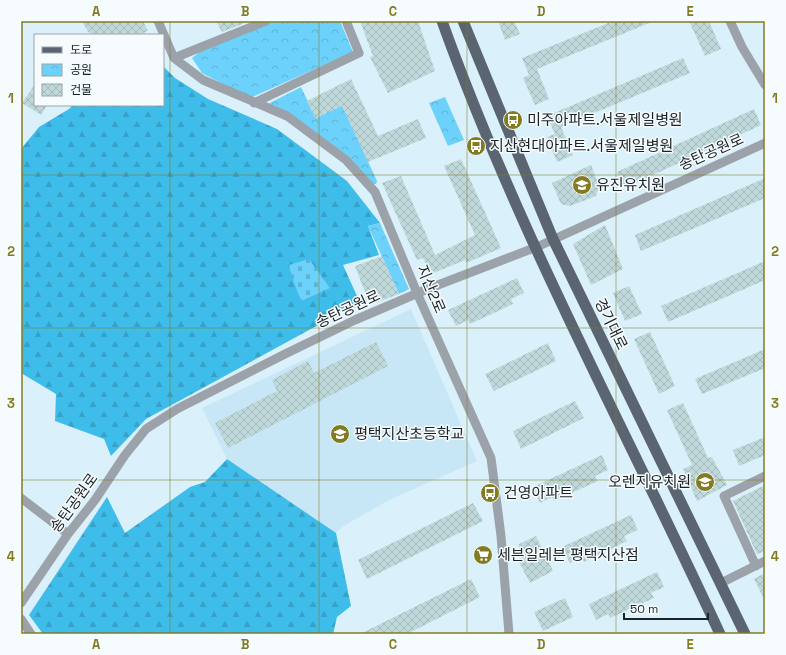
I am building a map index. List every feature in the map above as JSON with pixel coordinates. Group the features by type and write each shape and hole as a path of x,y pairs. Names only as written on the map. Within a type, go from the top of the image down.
{"main road":[{"path":"442,21 480,121 534,247 720,634"},
{"name":"경기대로","path":"463,21 553,239 745,634"}],"street":[{"name":"지산2로","path":"158,21 164,34"},
{"path":"174,58 266,21"},
{"path":"254,102 359,53 346,21"},
{"path":"730,21 742,47 765,85"},
{"name":"지산2로","path":"164,35 174,58 203,80 287,116 346,160 375,192 417,293 492,458 502,536 509,634"},
{"name":"송탄공원로","path":"21,604 68,534 95,500 125,455 146,429 177,409 355,320 417,293 553,239 765,143"},
{"path":"756,566 724,496 765,476"},
{"path":"21,498 68,534"},
{"path":"721,584 765,561"},
{"path":"21,619 31,634"}],"shaded area":[{"name":"평택지산초등학교","path":"411,309 477,461 389,500 342,527 336,533 227,459 202,408"}],"green space":[{"path":"275,21 340,21 353,52 250,98 202,73 192,58 202,50"},
{"path":"164,67 175,78 208,99 277,129 347,181 380,223 368,226 379,255 343,265 361,305 342,312 146,419 111,456 104,439 55,421 56,394 21,373 21,149 39,127 72,106 164,106"},
{"path":"301,87 316,118 342,105 377,181 376,184 371,184 338,151 264,106"},
{"path":"445,97 464,140 448,146 429,103"},
{"path":"380,223 409,289 399,294 368,226"},
{"path":"309,259 330,288 301,301 289,265"},
{"path":"227,459 336,533 351,606 337,617 333,634 43,634 29,615 107,497 125,533 190,487 205,482"}],"building":[{"path":"82,21 143,21 148,31 141,34 93,34 88,32"},
{"path":"216,21 250,21 222,32"},
{"path":"360,21 418,21 435,71 388,93 370,57 373,56"},
{"path":"498,21 514,21 520,34 505,40"},
{"path":"613,21 654,21 537,69 549,99 535,105 523,78 529,75 522,58"},
{"path":"689,21 709,21 721,49 705,56"},
{"path":"683,58 690,73 561,127 573,155 557,162 547,137 555,134 547,116"},
{"path":"351,79 378,136 418,119 426,138 368,162 342,106 315,118 307,101"},
{"path":"34,85 34,106 46,106 41,115 22,103"},
{"path":"754,109 761,125 625,188 617,172"},
{"path":"461,159 501,248 466,263 465,260 431,274 423,258 417,260 382,183 401,176 435,255 475,235 444,166"},
{"path":"591,165 599,186 596,196 570,206 561,204 552,183"},
{"path":"765,178 765,198 641,251 635,235"},
{"path":"605,225 623,269 591,285 573,244"},
{"path":"382,256 399,294 370,305 355,266"},
{"path":"765,261 765,280 668,322 661,306"},
{"path":"517,278 524,293 511,299 513,304 470,324 468,320 456,326 448,310"},
{"path":"629,286 642,314 625,321 613,293"},
{"path":"650,332 675,386 659,394 634,339"},
{"path":"376,342 388,366 228,448 215,423 277,391 272,380 308,361 314,373"},
{"path":"548,343 556,361 494,391 485,374"},
{"path":"765,349 765,368 702,394 695,379"},
{"path":"575,401 584,418 521,449 513,431"},
{"path":"683,403 708,458 712,457 727,485 697,501 683,469 692,465 667,410"},
{"path":"765,437 765,455 739,466 733,450"},
{"path":"602,455 608,470 595,476 598,481 554,501 552,497 540,503 533,487"},
{"path":"765,485 765,551 757,554 733,501"},
{"path":"473,503 483,521 367,579 358,560"},
{"path":"631,515 638,530 624,536 627,541 584,562 582,557 570,563 562,547"},
{"path":"536,536 553,571 530,583 519,562 519,544"},
{"path":"657,572 664,587 651,593 654,598 610,618 608,614 596,620 589,604"},
{"path":"765,573 765,601 754,579"},
{"path":"471,579 480,597 407,634 360,634"},
{"path":"565,598 573,617 543,631 534,612"}],"place":[{"name":"미주아파트.서울제일병원","path":"513,120"},
{"name":"지산현대아파트.서울제일병원","path":"476,146"},
{"name":"유진유치원","path":"582,185"},
{"name":"평택지산초등학교","path":"340,434"},
{"name":"오렌지유치원","path":"705,482"},
{"name":"건영아파트","path":"490,493"},
{"name":"세븐일레븐 평택지산점","path":"483,555"}]}
